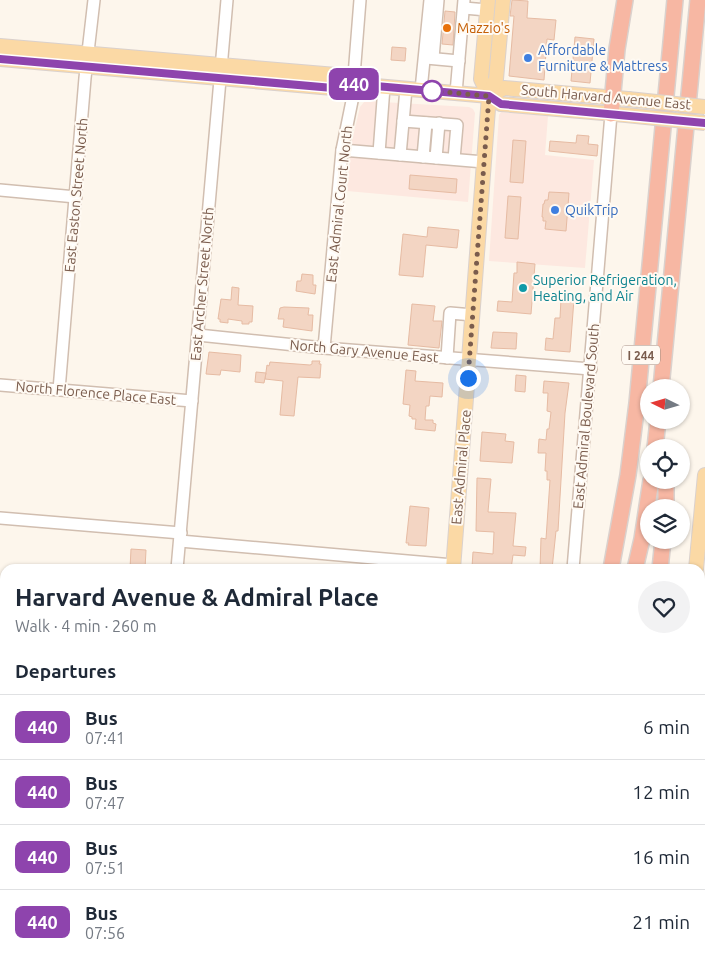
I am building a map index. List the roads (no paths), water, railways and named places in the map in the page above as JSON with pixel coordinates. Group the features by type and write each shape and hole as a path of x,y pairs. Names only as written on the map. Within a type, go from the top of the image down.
{"highway":[{"path":"611,114 625,0"},
{"name":"I 244","path":"612,564 628,475 637,404 675,0"},
{"name":"I 244","path":"662,379 698,0"},
{"path":"636,564 650,489"},
{"path":"661,564 662,549"}],"main road":[{"path":"489,96 496,79 502,0"},
{"path":"487,5 480,79 489,96"},
{"path":"0,46 88,60 220,72 333,88 353,84 489,96"},
{"path":"0,59 88,60"},
{"name":"South Harvard Avenue East","path":"705,106 504,88 489,96 501,104 705,123"},
{"name":"East Admiral Place","path":"453,564 489,96"},
{"path":"697,564 703,531 705,475"}],"street":[{"name":"East Easton Street North","path":"59,390 94,0"},
{"name":"East Archer Street North","path":"177,564 226,0"},
{"name":"East Admiral Court North","path":"324,348 342,150 352,101 360,0"},
{"path":"428,58 430,0"},
{"path":"421,90 438,0"},
{"path":"456,93 464,4 487,5"},
{"path":"428,58 459,61"},
{"path":"379,153 384,87"},
{"path":"400,156 406,89"},
{"name":"East Admiral Boulevard South","path":"573,564 611,114"},
{"path":"403,121 457,125 454,160"},
{"path":"423,157 426,122"},
{"path":"436,158 439,124"},
{"path":"342,150 484,162"},
{"path":"0,190 76,196"},
{"path":"447,358 450,314 473,315"},
{"name":"North Gary Avenue East","path":"198,336 591,369"},
{"name":"North Florence Place East","path":"0,385 192,401"},
{"path":"0,518 180,537 371,563 393,564"}],"place":[{"name":"Mazzio's","path":"447,28"},
{"name":"Affordable Furniture & Mattress","path":"528,58"},
{"name":"QuikTrip","path":"555,210"},
{"name":"Superior Refrigeration, Heating, and Air","path":"523,288"}]}
